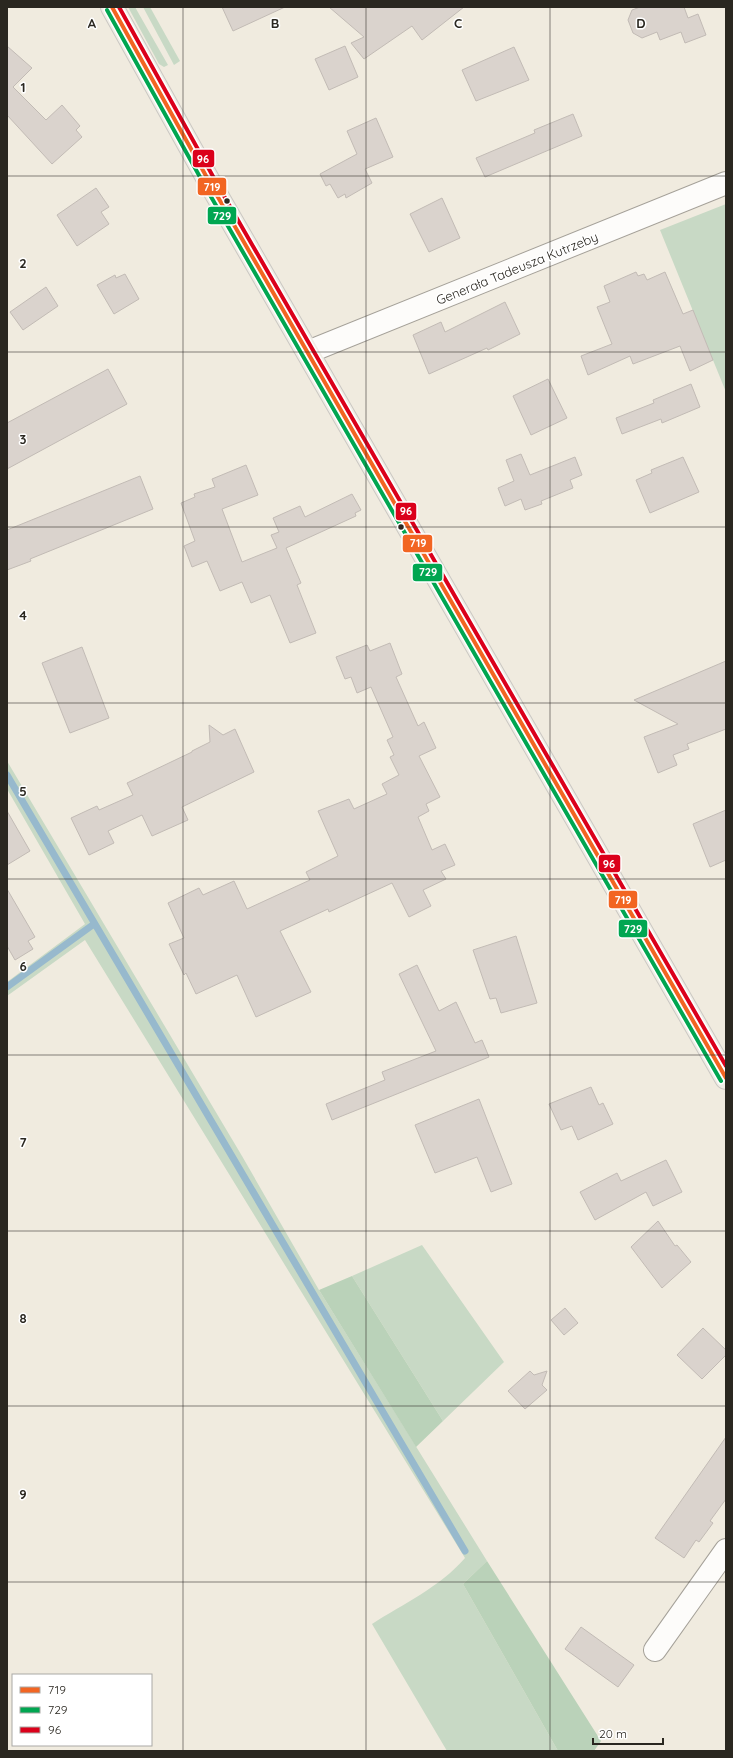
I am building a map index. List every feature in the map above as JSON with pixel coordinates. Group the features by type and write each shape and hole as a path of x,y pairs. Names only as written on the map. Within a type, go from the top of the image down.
{"main road":[{"path":"112,7 215,192 726,1078"}],"street":[{"name":"Generała Tadeusza Kutrzeby","path":"308,352 726,183"},
{"path":"655,1650 726,1550"}],"green space":[{"path":"128,7 135,7 168,65 164,67 159,64"},
{"path":"143,7 150,7 180,61 174,65"},
{"path":"726,204 726,392 660,230"},
{"path":"7,761 242,1156 319,1290 487,1561 463,1584 558,1751 447,1751 372,1624 433,1586 444,1578 465,1558 85,940 7,996 7,982 85,924 7,789"},
{"path":"422,1245 504,1362 443,1421 352,1276"},
{"path":"352,1276 443,1421 416,1447 319,1290"},
{"path":"487,1561 601,1741 594,1751 558,1751 463,1584"}],"building":[{"path":"222,7 285,7 233,31"},
{"path":"329,7 464,7 422,40 412,26 364,59 351,43 364,37"},
{"path":"640,7 684,7 688,18 698,14 706,35 685,43 681,32 660,40 657,32 642,38 633,33 628,20 632,10"},
{"path":"7,46 32,68 13,87 46,120 62,105 80,126 76,130 82,137 52,164 7,115"},
{"path":"345,46 358,77 329,90 315,59"},
{"path":"514,47 529,80 476,101 462,70"},
{"path":"573,114 582,136 485,177 476,158 535,133 534,130"},
{"path":"376,118 393,157 365,169 372,183 346,198 345,194 338,198 330,184 326,186 320,174 357,154 347,131"},
{"path":"96,188 109,207 101,212 109,224 77,246 57,215"},
{"path":"442,198 460,238 429,252 410,214"},
{"path":"636,272 638,276 644,274 647,280 665,272 683,314 693,310 713,360 690,371 680,346 633,364 630,356 588,375 581,356 612,344 597,307 610,302 604,286"},
{"path":"125,274 139,299 114,314 97,285 115,275 116,278"},
{"path":"46,287 58,306 23,330 10,312"},
{"path":"505,302 520,334 488,350 487,348 429,374 413,335 441,322 445,332"},
{"path":"108,369 127,404 7,469 7,423"},
{"path":"548,379 567,418 531,435 513,396"},
{"path":"691,384 700,407 662,423 661,419 622,434 616,418 654,403 653,400"},
{"path":"521,454 530,475 575,457 582,475 570,480 573,488 541,501 542,504 525,510 521,499 505,506 498,488 514,481 506,460"},
{"path":"683,457 699,492 650,513 636,480 652,473 651,470"},
{"path":"246,465 258,495 222,509 242,562 277,548 271,535 279,532 273,518 300,506 305,517 352,494 361,510 355,513 356,516 286,548 301,583 297,585 316,633 290,643 270,595 251,603 242,582 220,591 207,561 192,567 184,546 195,541 181,503 195,497 194,494 215,487 212,479"},
{"path":"140,476 153,509 30,559 31,561 7,570 7,530"},
{"path":"390,643 402,674 396,677 418,726 424,722 436,748 419,756 440,797 426,804 429,811 418,817 432,850 445,844 455,865 441,871 446,879 423,890 431,906 409,917 392,883 329,912 328,909 280,931 311,992 256,1017 237,975 196,994 186,973 184,975 169,944 184,938 168,903 199,888 203,895 234,881 247,909 310,880 306,872 338,856 318,811 349,799 354,809 387,794 382,784 399,775 390,757 394,755 387,740 393,737 371,687 357,693 351,677 345,679 336,657 367,645 370,651"},
{"path":"82,647 109,718 70,733 42,663"},
{"path":"726,661 726,729 687,744 689,749 673,755 677,765 658,773 644,737 678,724 634,700"},
{"path":"209,725 223,735 235,729 254,772 182,807 188,820 152,836 142,815 108,831 114,843 89,855 71,818 97,806 99,810 133,795 127,783 210,742"},
{"path":"726,810 726,860 710,867 693,824"},
{"path":"7,811 30,851 7,865"},
{"path":"7,889 35,937 28,941 33,949 15,960 7,946"},
{"path":"516,936 537,1003 501,1013 496,998 490,999 473,950"},
{"path":"417,965 439,1011 456,1002 475,1043 482,1040 489,1057 332,1120 326,1104 385,1080 382,1072 436,1051 399,974"},
{"path":"591,1087 599,1105 603,1103 613,1124 578,1140 572,1126 561,1130 549,1104"},
{"path":"479,1099 512,1184 491,1192 477,1157 435,1173 415,1125"},
{"path":"666,1160 682,1192 653,1206 646,1192 595,1220 580,1192 617,1173 621,1181"},
{"path":"658,1221 675,1246 677,1245 691,1262 662,1288 631,1247"},
{"path":"565,1308 578,1323 564,1335 551,1320"},
{"path":"703,1328 726,1350 726,1355 702,1379 677,1355"},
{"path":"530,1371 534,1375 547,1371 542,1385 547,1390 525,1409 508,1391"},
{"path":"726,1437 726,1499 710,1521 713,1523 699,1542 696,1540 684,1558 655,1538"},
{"path":"581,1627 634,1665 618,1687 565,1649"}],"waterway":[{"path":"7,775 465,1551"},
{"path":"7,987 94,924"}],"transit line":[{"name":"719","path":"112,7 215,192 726,1078"},
{"name":"96","path":"119,7 220,189 726,1066"},
{"name":"729","path":"107,10 210,195 721,1081"}]}
